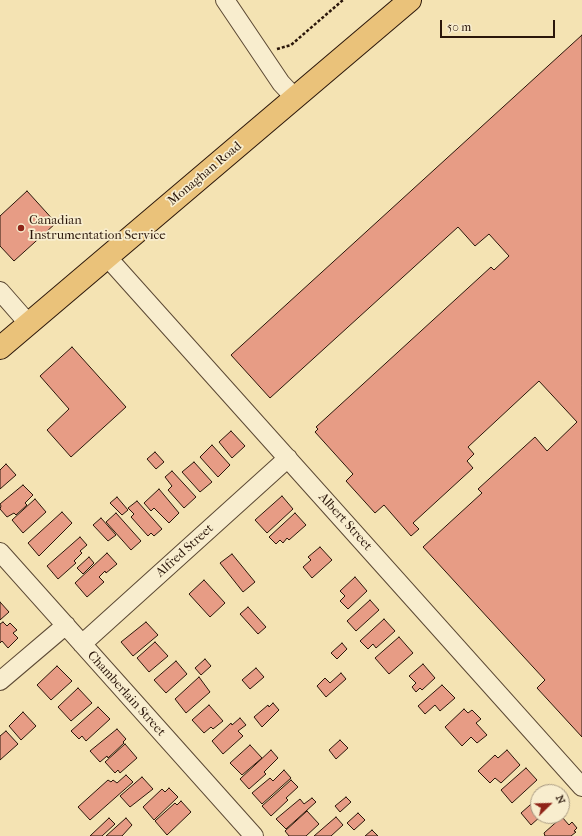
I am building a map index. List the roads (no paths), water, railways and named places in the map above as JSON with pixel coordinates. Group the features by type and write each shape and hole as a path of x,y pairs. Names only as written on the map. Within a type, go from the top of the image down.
{"main road":[{"name":"Monaghan Road","path":"0,348 28,323 108,258 410,0"}],"street":[{"path":"225,0 282,83 295,98"},
{"name":"Albert Street","path":"108,258 582,787"},
{"path":"0,292 28,323"},
{"name":"Alfred Street","path":"82,644 288,458"},
{"name":"Chamberlain Street","path":"0,552 254,836"},
{"path":"0,681 66,625"}],"place":[{"name":"Canadian Instrumentation Service","path":"21,228"}]}
